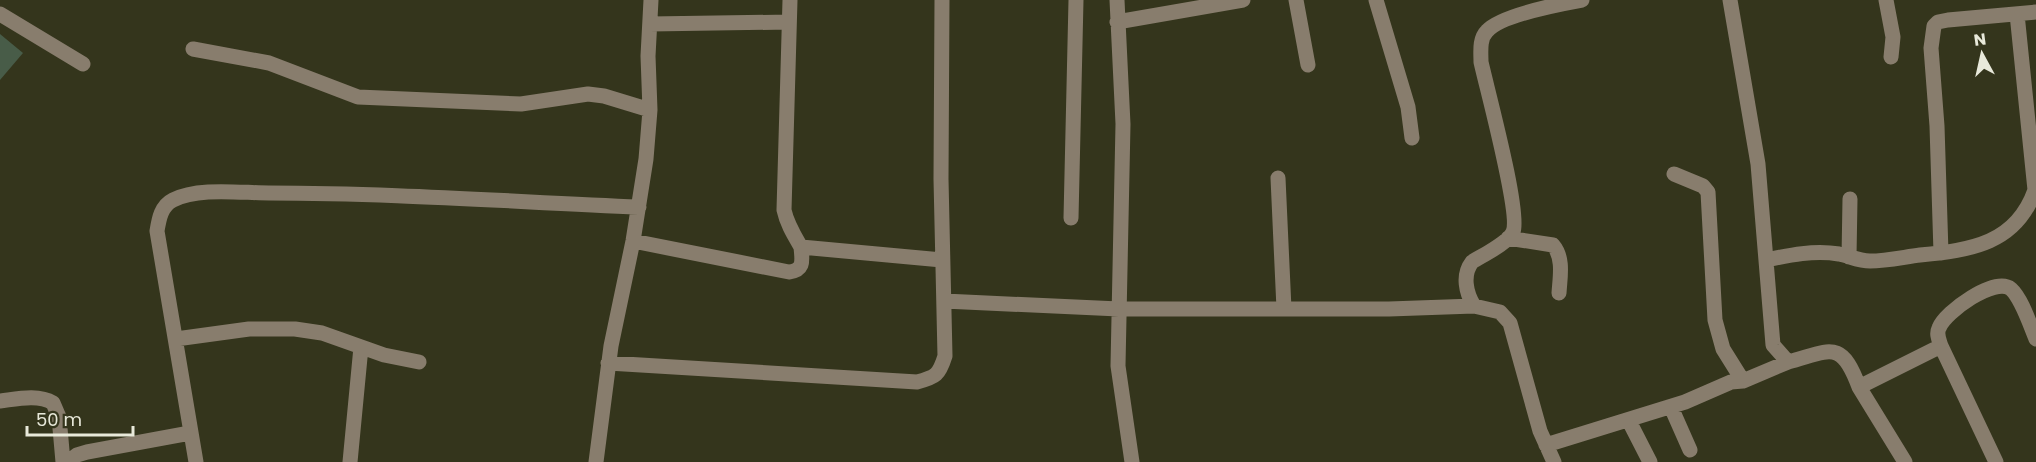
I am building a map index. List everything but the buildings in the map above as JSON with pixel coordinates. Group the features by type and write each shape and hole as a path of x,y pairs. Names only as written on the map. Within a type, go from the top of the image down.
{"street":[{"path":"596,462 608,363 633,241 646,159 650,110 648,56 651,0"},
{"path":"633,241 789,272 802,266 801,247 784,210 790,0"},
{"path":"608,363 917,382 932,378 940,370 945,356 940,178 942,0"},
{"path":"1071,218 1076,0"},
{"path":"1117,0 1123,124 1118,366 1132,462"},
{"path":"1117,22 1243,0"},
{"path":"1296,0 1308,65"},
{"path":"1376,0 1408,107 1412,138"},
{"path":"1474,306 1466,284 1468,267 1508,238 1515,227 1512,199 1481,62 1482,40 1487,30 1504,20 1582,0"},
{"path":"1730,0 1758,164 1771,340 1776,350 1788,362"},
{"path":"1886,0 1893,37 1891,57"},
{"path":"1941,253 1932,31 1938,22 2036,12"},
{"path":"0,14 83,64"},
{"path":"1766,260 1808,253 1838,254 1871,261 1941,253 1984,244 2002,235 2019,221 2030,206 2035,190 2035,172 2017,14"},
{"path":"650,24 789,22"},
{"path":"193,49 269,63 358,97 521,104 588,94 604,96 650,110"},
{"path":"1674,174 1703,186 1707,192 1715,320 1723,349 1743,381"},
{"path":"1278,178 1284,309"},
{"path":"196,462 157,231 160,215 164,207 172,200 206,193 311,193 639,207"},
{"path":"1849,257 1850,199"},
{"path":"1508,238 1553,245 1558,251 1560,260 1559,293"},
{"path":"801,247 942,260"},
{"path":"1996,462 1941,346 1937,334 1939,325 1977,294 1999,286 2010,288 2013,292 2036,339"},
{"path":"944,301 1119,309 1389,309 1474,306 1500,312 1510,322 1538,424 1554,462"},
{"path":"176,339 249,329 295,329 322,333 384,355 418,362"},
{"path":"1859,387 1941,346"},
{"path":"350,462 361,347"},
{"path":"1545,445 1629,421 1695,399 1731,382 1743,381 1788,362 1829,351 1838,352 1844,356 1859,387 1905,462"},
{"path":"0,401 33,398 47,399 53,403 59,417 63,462"},
{"path":"1671,407 1690,450"},
{"path":"1629,421 1650,462"},
{"path":"68,462 77,455 87,452 190,433"}]}
